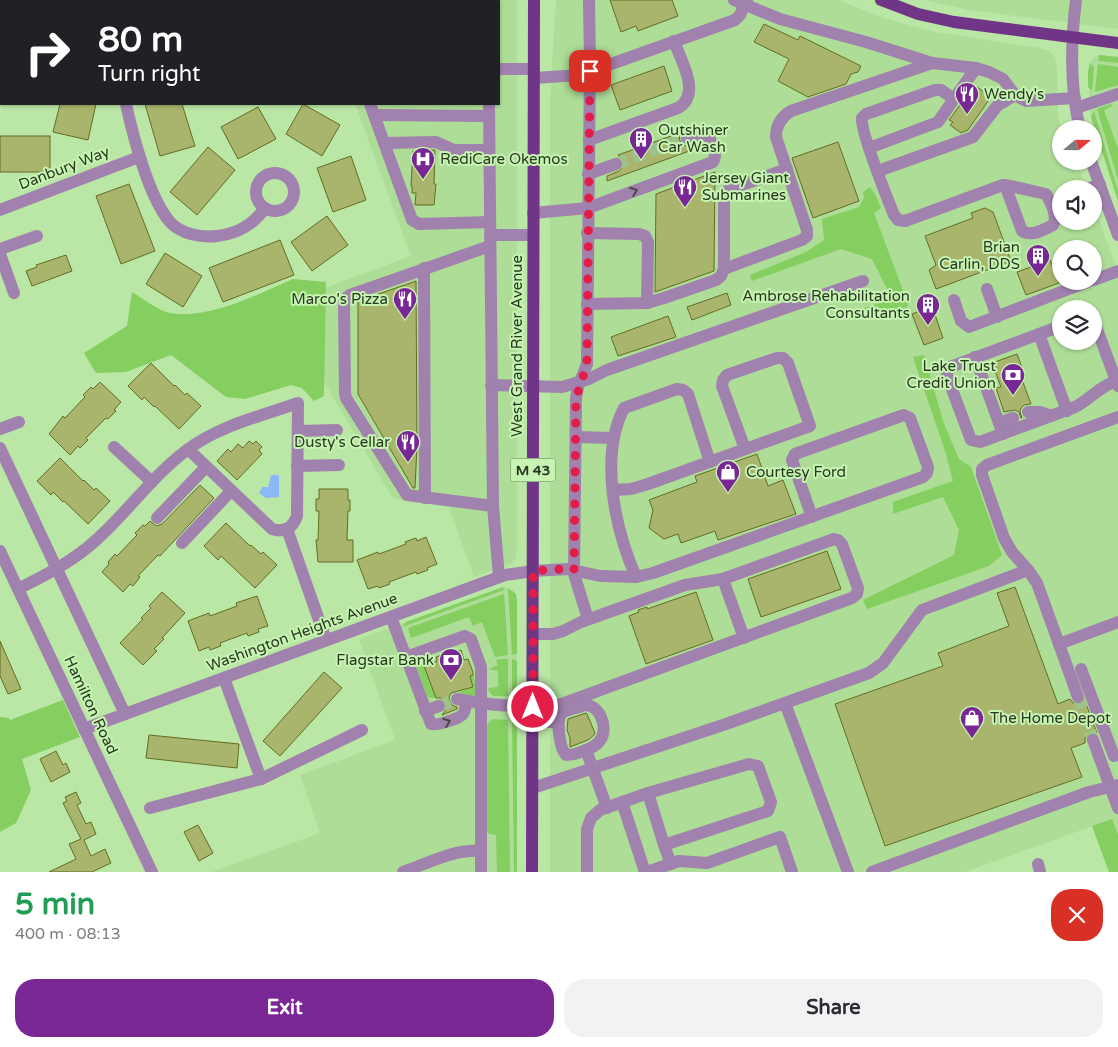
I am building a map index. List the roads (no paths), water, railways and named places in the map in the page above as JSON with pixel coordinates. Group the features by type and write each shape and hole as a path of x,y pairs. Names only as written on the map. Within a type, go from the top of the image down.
{"main road":[{"name":"West Grand River Avenue","path":"532,872 534,0"},
{"path":"881,0 918,14 954,22 1118,43"}],"street":[{"path":"588,619 576,583 574,570 576,398 587,364 589,0"},
{"path":"1076,0 1073,38 1075,103 1078,120"},
{"path":"500,69 572,76 737,19 742,2 780,19 866,42 932,63 976,68 989,72 1003,79 1022,100 1030,102 1075,103 1117,97"},
{"path":"588,140 678,108 686,101 690,91 689,82 674,41"},
{"path":"724,269 802,240 807,236 807,230 776,137 780,121 786,114 932,63"},
{"path":"870,148 941,119 976,68"},
{"path":"954,99 937,89 864,116 861,122 894,215 898,220 901,221 1005,185 1044,192 1052,197"},
{"path":"878,171 973,137 997,106 1016,95"},
{"path":"126,105 140,157 155,195 171,222 190,234 206,237 231,234 248,226 265,208"},
{"path":"490,222 419,224 414,222 372,109 489,110 493,506 499,578"},
{"path":"533,212 588,208 712,162 715,153 708,136 702,133 688,138"},
{"path":"384,143 434,142 454,150 489,150"},
{"name":"Danbury Way","path":"0,210 140,157"},
{"path":"588,174 616,164"},
{"path":"587,304 647,302 716,280 722,276 724,269 724,197 726,192 787,169"},
{"path":"1005,185 1020,229 1025,233 1031,234 1052,225"},
{"path":"1102,190 1118,235"},
{"path":"587,233 639,234 645,236 648,242 647,302"},
{"path":"493,506 409,496 404,492 346,396 345,300 350,295 424,268 490,240 533,235"},
{"path":"0,249 37,236"},
{"path":"0,254 14,293"},
{"path":"424,268 425,498"},
{"path":"1102,277 1118,271"},
{"path":"491,385 562,387 580,382 607,370 863,281"},
{"path":"987,289 997,317"},
{"path":"954,300 961,321 966,326 972,326 1066,290"},
{"path":"1013,418 1001,428 977,442 970,437 947,373 952,365 1052,329"},
{"path":"1039,334 1067,411"},
{"path":"1001,428 1067,411 1083,403 1101,387 1117,382 1102,342"},
{"path":"975,357 1001,428"},
{"path":"612,490 639,487 810,426 788,363 783,358 777,358 728,375 723,380 722,386 745,449"},
{"path":"636,577 620,534 612,490 613,438 623,410 626,407 680,389 688,394 710,462"},
{"path":"18,589 56,570 95,541 166,468 188,449 225,429 298,403 297,516 294,524 287,529 272,529 188,449"},
{"path":"1028,412 1040,412 1052,416"},
{"name":"Washington Heights Avenue","path":"84,729 499,578 533,571 562,569 606,577 636,577 812,517 925,476 928,467 910,418 904,415 795,454 792,460 812,517"},
{"path":"1078,697 1037,583 1012,552 1004,538 982,475 982,469 987,465 1118,417"},
{"path":"0,429 19,422"},
{"path":"298,431 337,430"},
{"path":"577,438 613,438"},
{"path":"114,447 152,482"},
{"path":"0,448 125,714"},
{"path":"297,466 339,465"},
{"path":"157,518 206,467"},
{"path":"182,543 231,491"},
{"path":"287,529 326,640"},
{"path":"391,617 429,722 435,726 460,717 464,712 462,700 482,704 533,707 558,705 852,598 857,594 858,588 842,544 834,539 723,579 690,584 588,619 557,633 533,634"},
{"name":"Hamilton Road","path":"0,551 152,872"},
{"path":"532,788 726,724 874,670 882,663 922,610 1028,570"},
{"path":"723,579 744,638"},
{"path":"1059,644 1118,622"},
{"path":"406,657 463,637 469,638 481,667 481,872"},
{"path":"1081,669 1114,756"},
{"path":"224,678 261,779"},
{"path":"785,703 848,872"},
{"path":"587,705 596,709 602,722 604,734 598,743 586,750 571,755 564,753 558,722 561,715 587,705"},
{"path":"425,711 438,706"},
{"path":"533,722 558,722"},
{"path":"150,808 261,779 362,730"},
{"path":"1094,740 1114,786 1118,808"},
{"path":"586,750 607,808"},
{"path":"587,872 587,829 592,818 600,810 648,793 753,764 760,769 771,805 768,811 664,845"},
{"path":"872,872 1089,792 1114,786"},
{"path":"648,793 671,864"},
{"path":"622,802 646,872 680,861 707,862 780,837 792,872"},
{"path":"403,872 455,853 480,851"}],"water":[{"path":"271,475 279,475 279,497 266,498 259,493 262,487 268,487"}],"tunnel":[{"path":"616,164 687,138"},
{"path":"1078,697 1093,740"},
{"path":"439,706 457,699"}],"place":[{"name":"Wendy's","path":"967,115"},
{"name":"Outshiner Car Wash","path":"641,160"},
{"name":"RediCare Okemos","path":"423,180"},
{"name":"Jersey Giant Submarines","path":"685,208"},
{"name":"Brian Carlin, DDS","path":"1038,277"},
{"name":"Marco's Pizza","path":"405,320"},
{"name":"Ambrose Rehabilitation Consultants","path":"928,326"},
{"name":"Lake Trust Credit Union","path":"1013,396"},
{"name":"Dusty's Cellar","path":"408,463"},
{"name":"Courtesy Ford","path":"728,493"},
{"name":"Flagstar Bank","path":"451,681"},
{"name":"The Home Depot","path":"972,739"}]}
